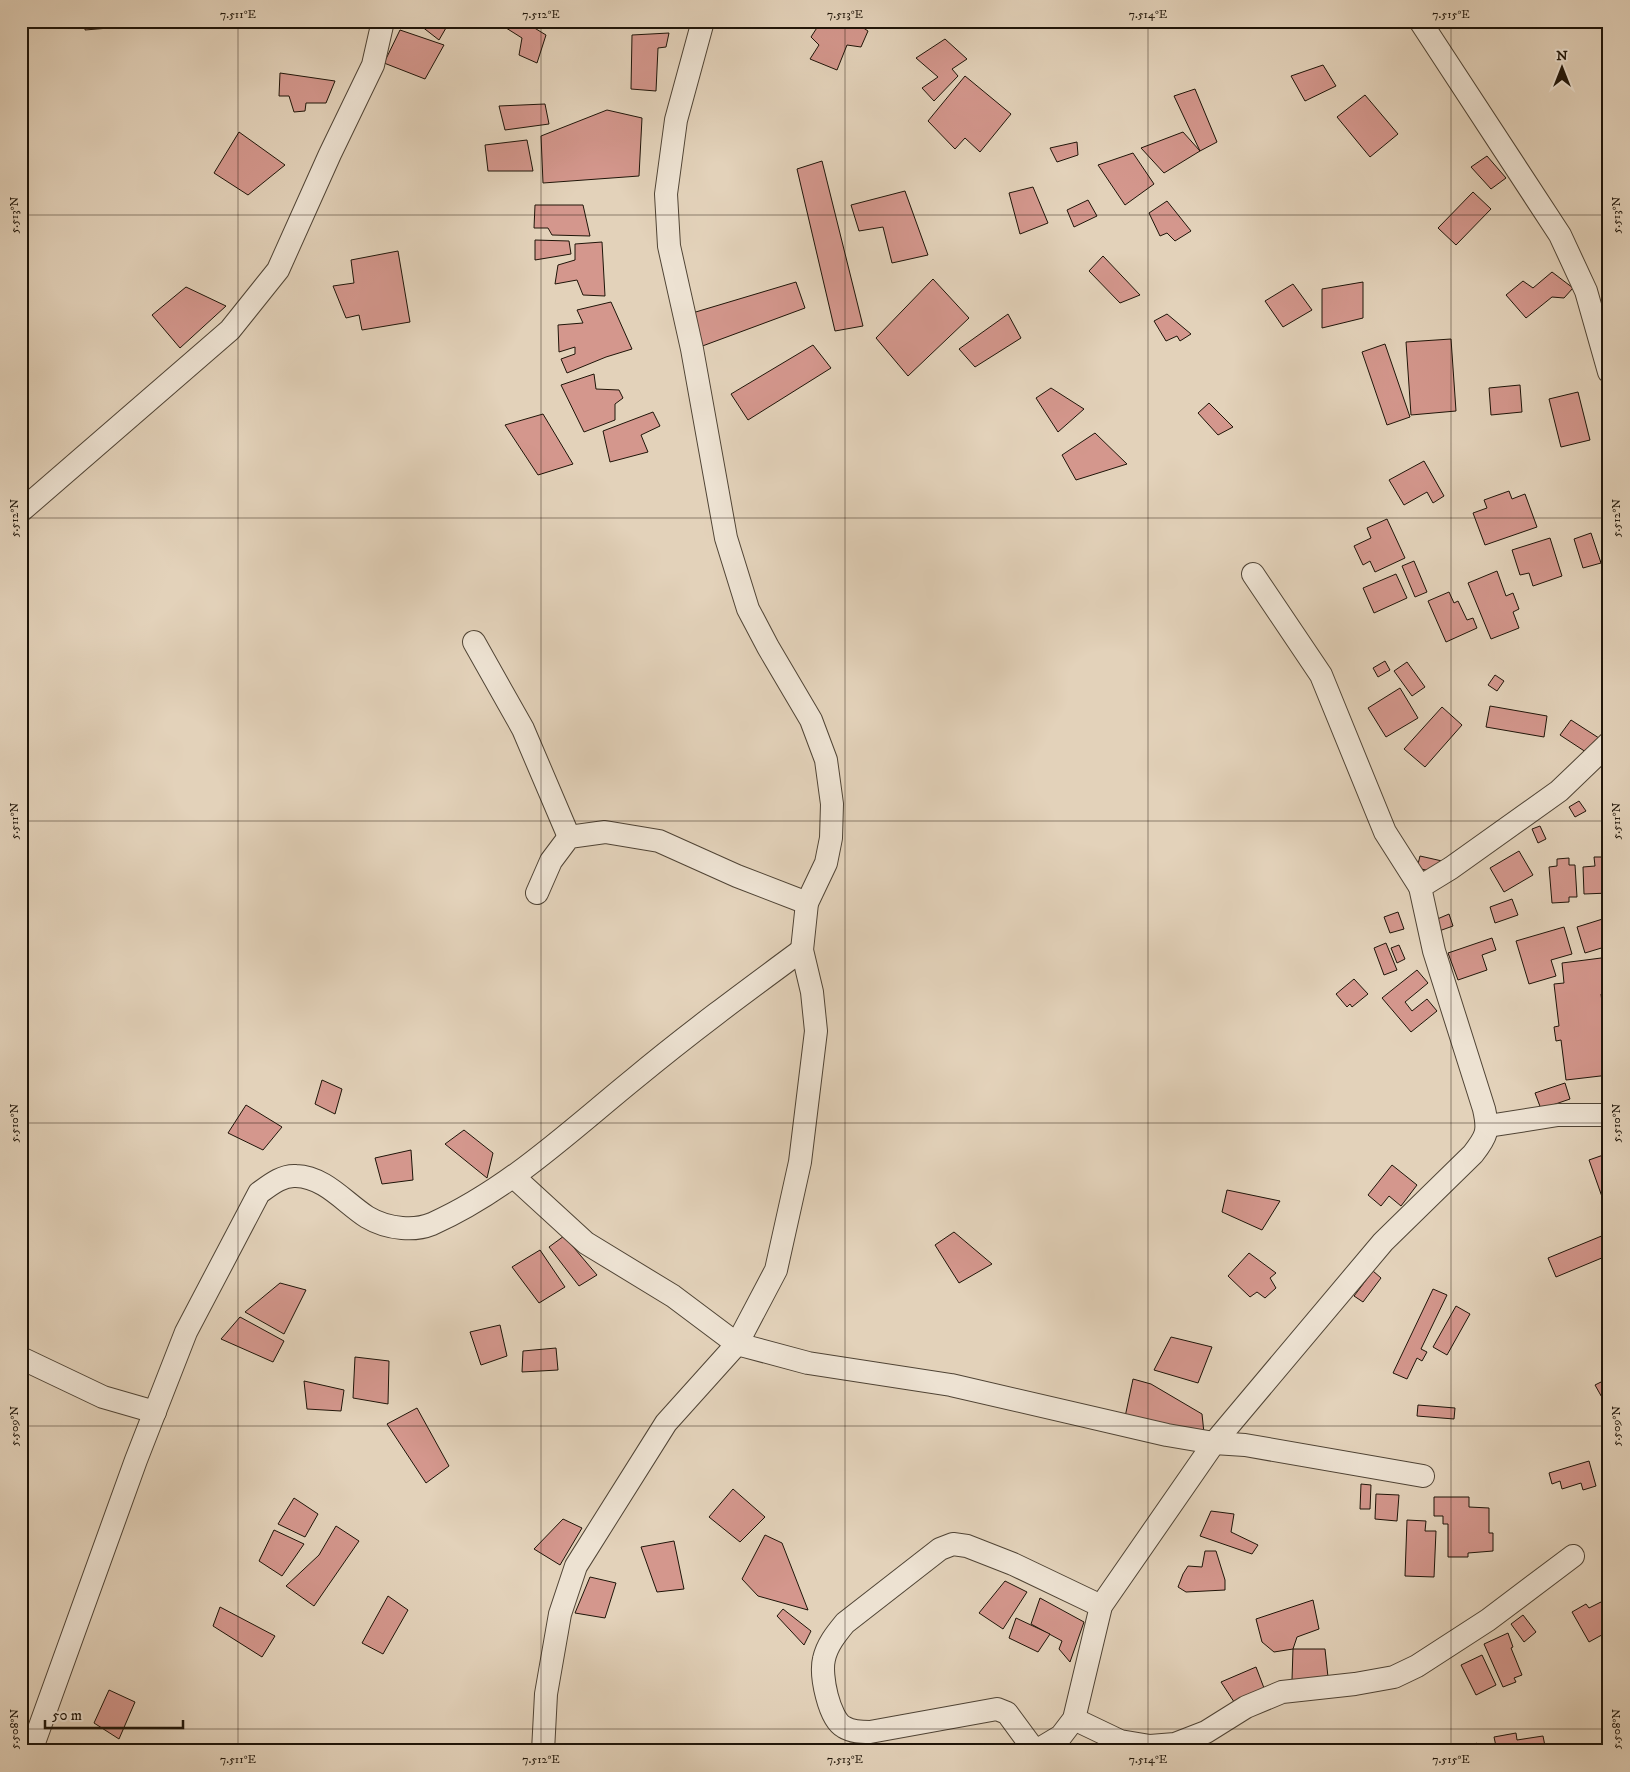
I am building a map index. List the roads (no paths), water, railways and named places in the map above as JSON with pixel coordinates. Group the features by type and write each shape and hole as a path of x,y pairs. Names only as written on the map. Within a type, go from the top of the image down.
{"street":[{"path":"21,511 230,330 278,270 330,154 373,65 383,21"},
{"path":"544,1751 546,1694 558,1623 576,1566 666,1423 737,1344 776,1270 800,1162 816,1031 812,992 802,950 807,903 826,863 831,838 832,804 826,760 811,720 768,647 748,609 742,592 726,538 692,349 669,246 666,194 676,120 703,21"},
{"path":"1420,21 1560,235 1586,291 1609,372"},
{"path":"1101,1606 1013,1564 967,1546 953,1544 940,1549 845,1623 833,1638 824,1660 823,1682 830,1708 841,1726 852,1731 870,1732 997,1708 1007,1713 1035,1751 1061,1736 1074,1719 1101,1606 1214,1443 1383,1242 1473,1154 1485,1140 1488,1126 1434,951 1420,887 1385,832 1321,675 1253,574"},
{"path":"474,642 523,729 569,837"},
{"path":"1420,887 1451,868 1559,791 1609,743"},
{"path":"536,893 551,861 569,837 605,832 658,840 737,876 807,903"},
{"path":"31,1751 136,1460 186,1332 259,1193 276,1181 295,1176 322,1182 368,1218 391,1227 413,1229 430,1224 514,1177 700,1026 802,950"},
{"path":"1488,1126 1558,1115 1609,1115"},
{"path":"514,1177 586,1243 673,1296 737,1344 808,1363 951,1385 1167,1434 1214,1443 1246,1445 1423,1476"},
{"path":"21,1358 103,1397 155,1412"},
{"path":"1074,1719 1120,1741 1150,1746 1175,1744 1206,1732 1246,1707 1282,1692 1355,1684 1394,1677 1417,1666 1488,1620 1573,1556"}]}
